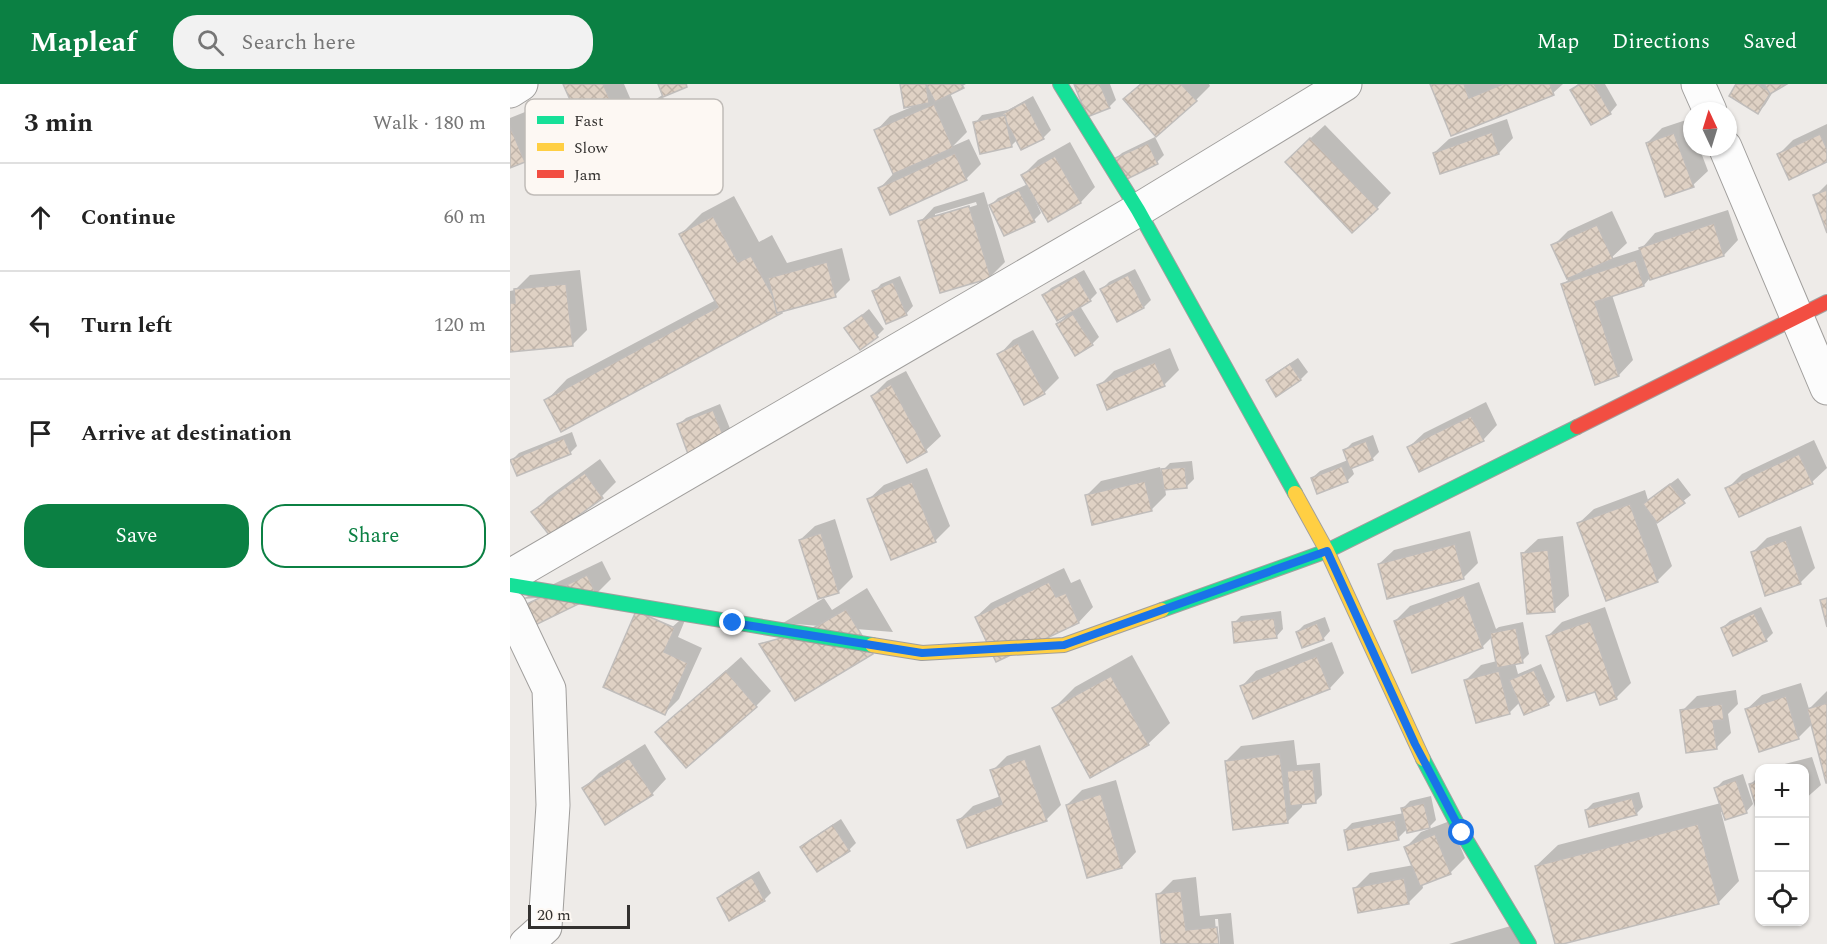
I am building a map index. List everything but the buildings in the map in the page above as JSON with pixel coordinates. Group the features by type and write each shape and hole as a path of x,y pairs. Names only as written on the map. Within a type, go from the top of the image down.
{"street":[{"path":"510,91 521,84"},
{"path":"1060,84 1138,210 1327,551 1415,744 1462,833 1529,944"},
{"path":"510,576 1138,210 1345,84"},
{"path":"1698,84 1706,102"},
{"path":"1729,156 1827,388"},
{"path":"510,585 922,653 1064,645 1327,551 1827,302"},
{"path":"510,607 549,689 553,805 544,940"}],"traffic: fast":[{"path":"1060,84 1138,210 1295,493"},
{"path":"1162,610 1327,551 1577,427"},
{"path":"510,585 872,645"},
{"path":"1423,759 1462,833 1529,944"}],"traffic: slow":[{"path":"1295,493 1327,551 1423,759"},
{"path":"872,645 922,653 1064,645 1162,610"}],"traffic: jam":[{"path":"1577,427 1827,302"}],"route":[{"path":"733,623 922,653 1064,645 1327,551 1415,744 1462,833"}]}
